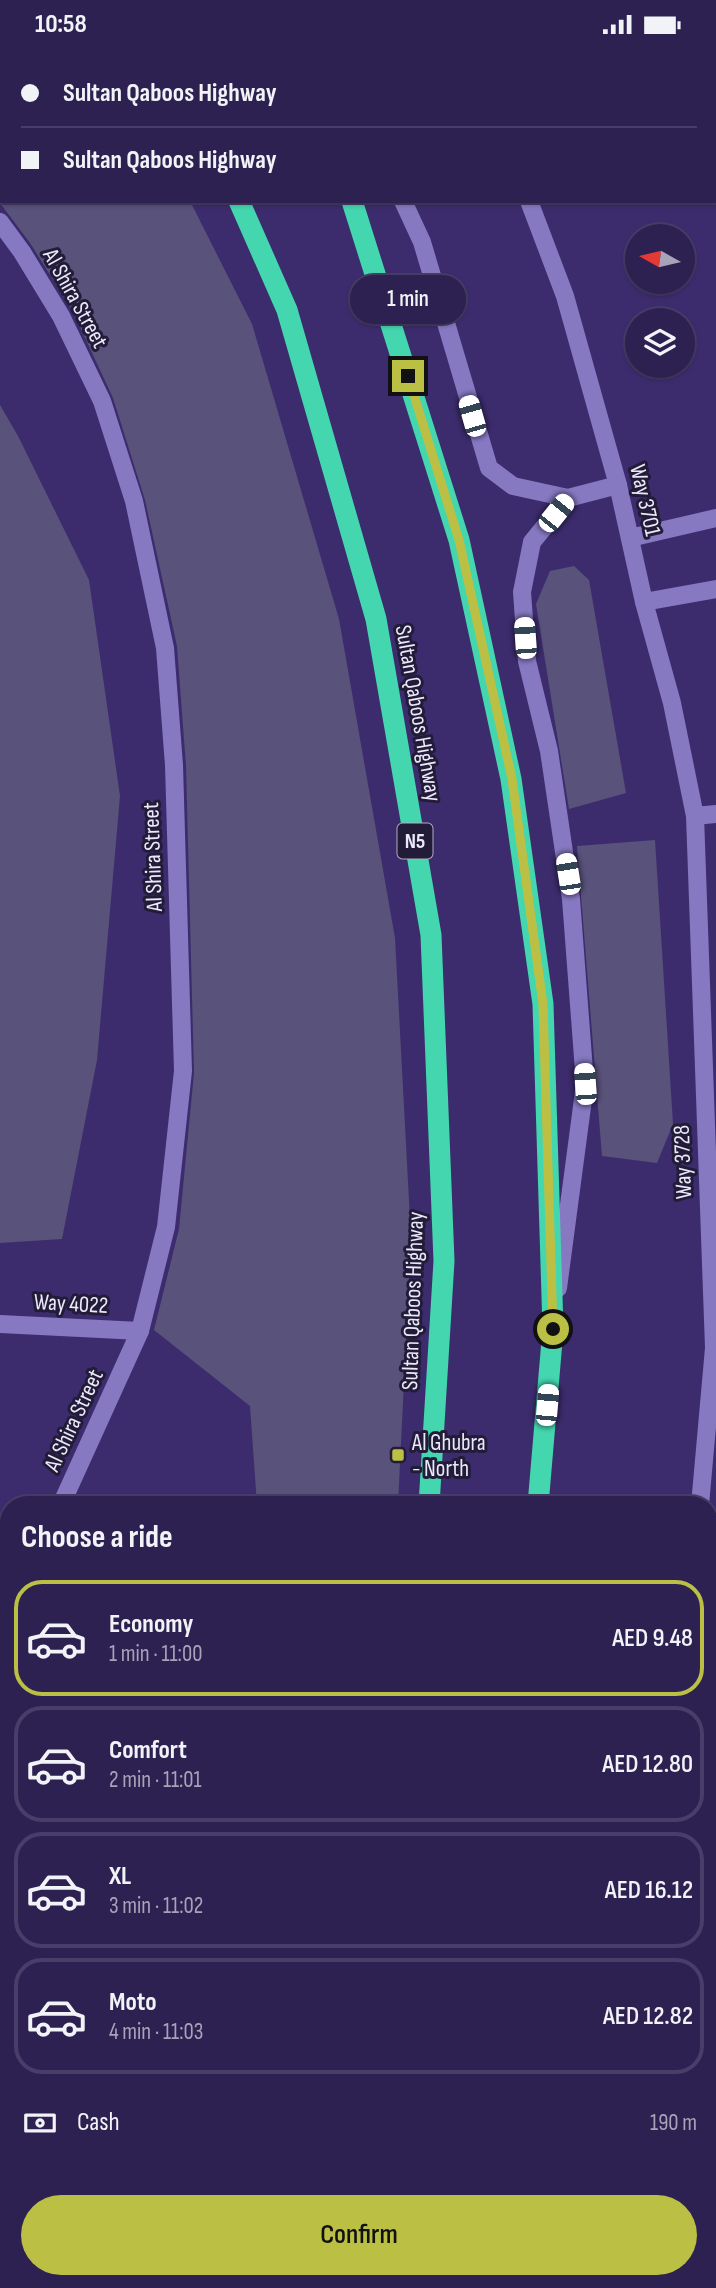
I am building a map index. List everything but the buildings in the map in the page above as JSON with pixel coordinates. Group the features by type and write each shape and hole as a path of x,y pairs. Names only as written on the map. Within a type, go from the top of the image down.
{"highway":[{"name":"Sultan Qaboos Highway","path":"240,203 287,310 376,619 431,935 444,1261 430,1496"},
{"path":"353,203 459,540 512,779 543,1004 553,1329 539,1496"}],"street":[{"path":"404,203 422,242 489,468 513,486 568,498 618,485"},
{"name":"Way 3701","path":"530,203 565,296 618,485 644,602 672,703 695,816"},
{"name":"Al Shira Street","path":"0,222 22,252 61,316 102,401 134,502 165,648 174,765 183,1072 166,1227 140,1331 65,1496"},
{"path":"553,1329 585,1084 571,899 549,751 527,661 522,592 532,542 568,498"},
{"path":"630,538 716,518"},
{"path":"644,602 716,589"},
{"path":"695,816 716,814"},
{"name":"Way 3728","path":"695,816 714,1349 701,1496"},
{"name":"Way 4022","path":"0,1325 140,1331"}],"shaded area":[{"path":"0,203 191,203 252,324 339,619 395,938 411,1238 398,1496 256,1496 250,1406 154,1330 179,1229 194,1073 186,766 177,646 145,500 113,398 72,310 30,243"},
{"path":"0,405 89,580 120,796 97,1060 62,1239 0,1243"},
{"path":"574,566 589,580 626,793 569,809 536,604 550,571"},
{"path":"655,840 673,1124 657,1163 602,1156 577,846"}],"place":[{"name":"Al Ghubra - North","path":"398,1455"}],"route":[{"path":"408,376 459,540 512,779 543,1004 553,1329"}]}
